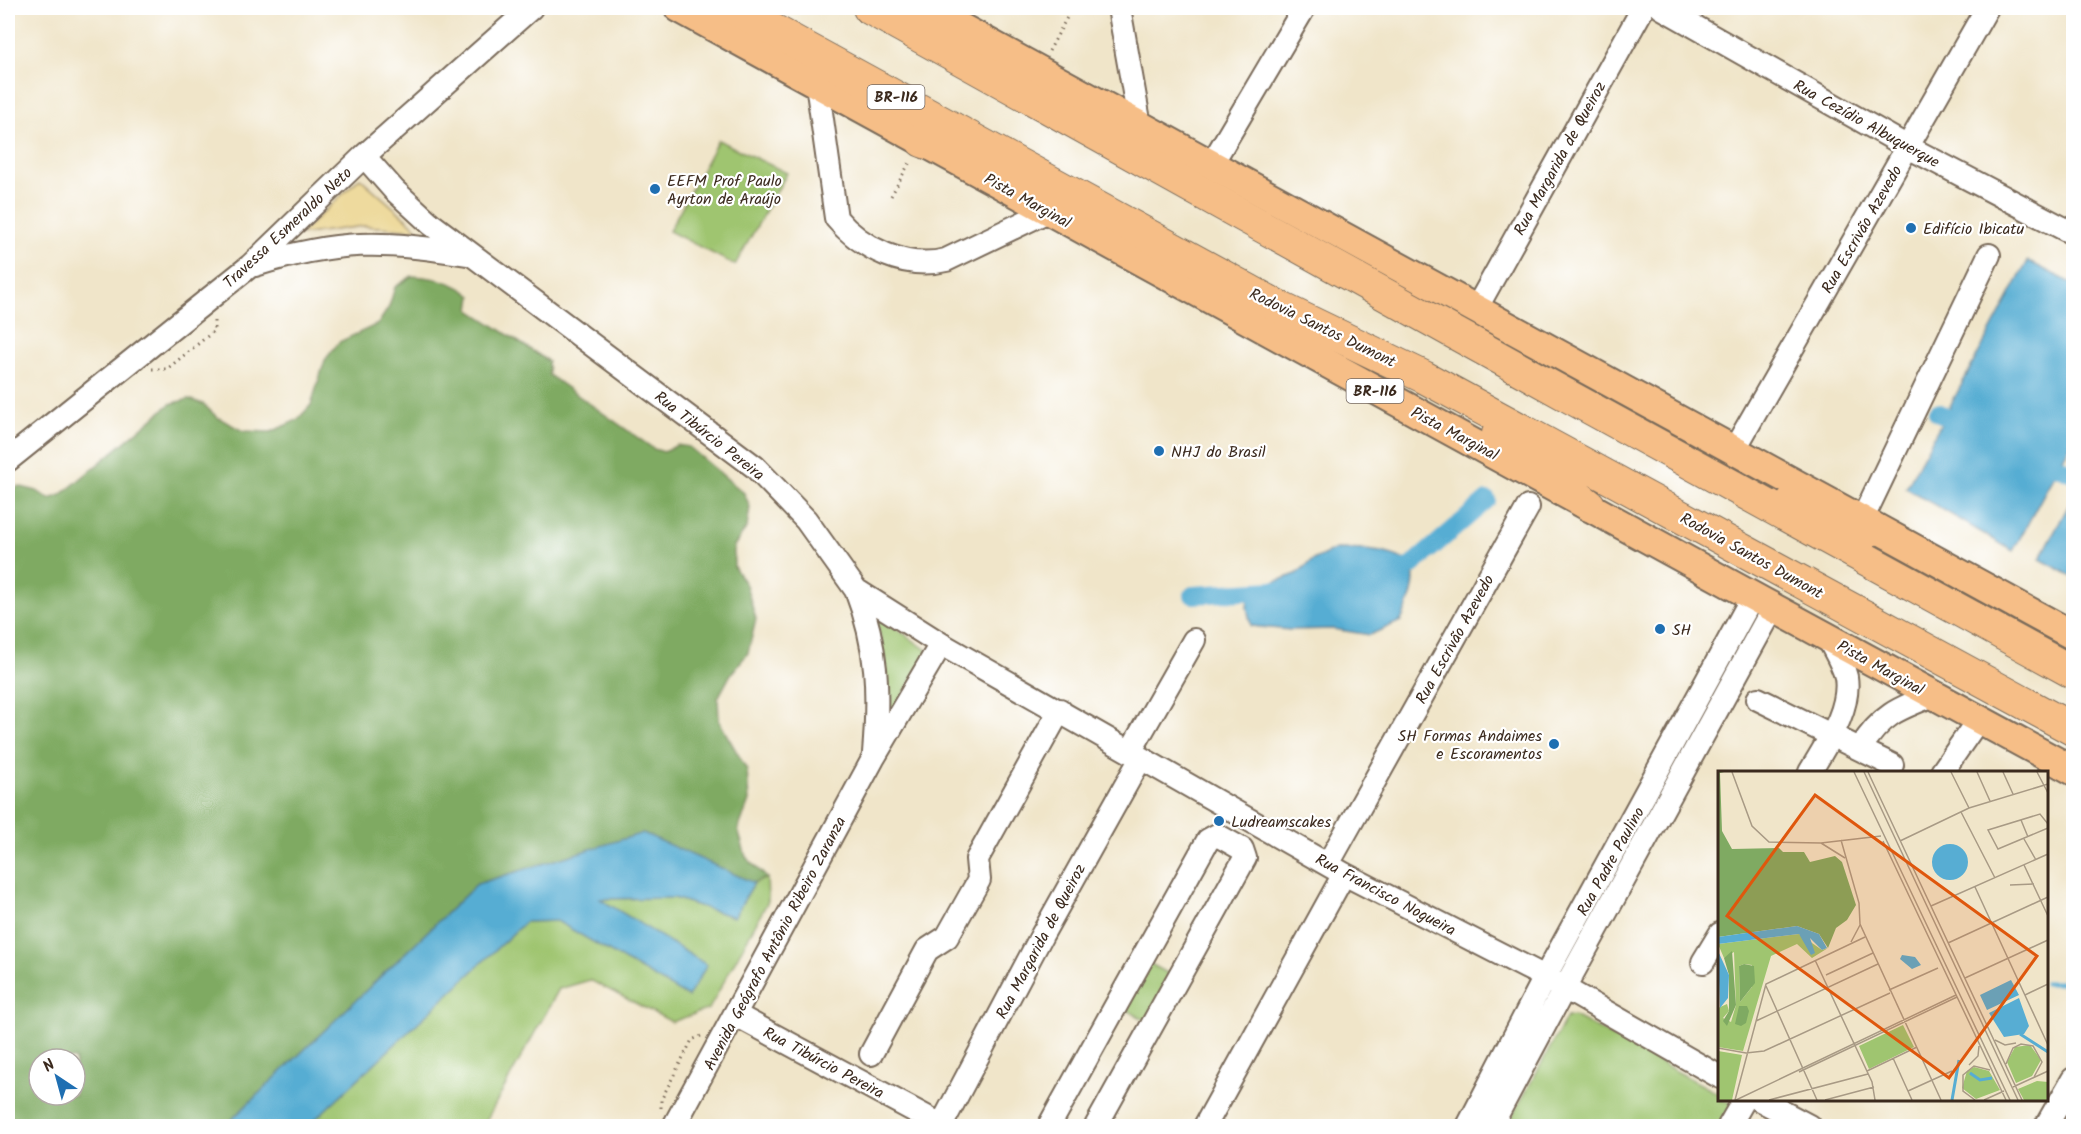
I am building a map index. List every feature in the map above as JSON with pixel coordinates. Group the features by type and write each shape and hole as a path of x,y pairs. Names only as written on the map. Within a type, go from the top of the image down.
{"highway":[{"name":"Rodovia Santos Dumont","path":"733,8 1054,199 1424,376 2073,730"},
{"path":"869,8 2073,673"},
{"path":"918,148 1054,199"},
{"path":"1424,376 1589,505"},
{"path":"1720,480 1868,526"}],"main road":[{"name":"BR-116","path":"679,8 817,84 918,148"},
{"path":"925,8 1734,450 1868,526 2073,636"},
{"name":"Pista Marginal","path":"1054,199 1672,554 2073,771"}],"street":[{"name":"Travessa Esmeraldo Neto","path":"8,460 250,266 364,156 531,8"},
{"path":"1119,8 1140,126"},
{"path":"1211,165 1304,8"},
{"name":"Rua Margarida de Queiroz","path":"1476,309 1643,8"},
{"name":"Rua Cezídio Albuquerque","path":"1662,8 1908,147 2073,234"},
{"name":"Rua Escrivão Azevedo","path":"1734,450 1987,8"},
{"path":"817,84 836,218 849,233 869,247 918,264 931,264 946,260 1054,199"},
{"name":"Rua Tibúrcio Pereira","path":"364,156 394,190 431,224 755,467 806,520 856,590 941,644 1057,709"},
{"path":"250,266 304,250 362,243 417,246 473,255"},
{"path":"1868,526 1989,255"},
{"name":"Rua Escrivão Azevedo","path":"1205,1126 1336,869 1528,507"},
{"name":"Avenida Geógrafo Antônio Ribeiro Zaranza","path":"856,590 867,620 877,668 877,715 873,759"},
{"name":"Rua Padre Paulino","path":"1468,1126 1554,983 1763,602"},
{"path":"1811,771 1843,708 1846,691 1845,674 1828,638"},
{"name":"Rua Margarida de Queiroz","path":"942,1126 1194,640"},
{"name":"Avenida Geógrafo Antônio Ribeiro Zaranza","path":"668,1121 736,1015 873,759 941,644"},
{"path":"1860,750 1873,728 1886,715 1934,695"},
{"path":"1758,699 1892,765"},
{"path":"871,1054 927,950 947,937 979,880 977,859 1057,709"},
{"name":"Rua Francisco Nogueira","path":"1057,709 1336,869 1554,983 1718,1076"},
{"path":"1943,771 1978,720"},
{"path":"1231,842 1245,816"},
{"path":"1049,1126 1208,840 1216,835 1242,849 1245,858 1096,1126"},
{"path":"1704,962 1718,936"},
{"name":"Rua Padre Paulino","path":"1491,1126 1554,983"},
{"name":"Rua Tibúrcio Pereira","path":"736,1015 942,1126"},
{"path":"2046,1126 2073,1078"},
{"path":"1729,1126 1743,1101"},
{"path":"1762,1101 1809,1126"}],"path":[{"path":"1039,70 1072,8"},
{"path":"891,196 918,148"},
{"path":"143,369 167,369 214,331 214,314"},
{"path":"668,1121 661,1100 692,1040 703,1035"}],"green space":[{"path":"718,140 787,173 735,265 669,231"},
{"path":"412,276 436,279 459,287 472,296 470,310 548,361 549,375 654,449 664,452 677,445 689,447 744,493 750,507 747,527 734,546 734,567 746,585 756,619 748,653 731,674 718,698 719,721 747,770 749,801 738,830 746,857 767,878 754,883 643,833 477,884 225,1126 8,1126 8,495 18,486 37,491 49,499 61,495 170,404 189,399 203,404 217,417 243,431 271,432 297,420 311,405 325,360 339,342 378,324 389,307 395,287"},
{"path":"872,611 928,651 884,729 886,669"},
{"path":"767,878 768,901 709,1009 672,1022 590,980 559,989 483,1126 308,1126 525,922 557,921 688,997 707,965 599,899 674,898 734,917 754,883"},
{"path":"1145,961 1175,977 1150,1023 1121,1007"},
{"path":"1574,1016 1718,1093 1718,1101 1735,1103 1722,1126 1507,1126 1567,1017"}],"sand":[{"path":"360,178 419,230 364,226 299,235"}],"water":[{"path":"2028,261 2073,284 2073,440 2013,551 1906,488"},
{"path":"2073,497 2073,577 2040,559"},
{"path":"1336,549 1391,554 1409,564 1413,571 1414,584 1401,621 1370,635 1333,629 1290,630 1251,626 1247,607 1249,591 1296,574 1313,560"},
{"path":"643,833 754,883 734,917 674,898 600,899 707,965 688,997 557,921 525,922 308,1126 225,1126 477,884"}],"waterway":[{"path":"1937,412 1965,425"},
{"path":"2037,457 2074,474"},
{"path":"1388,573 1411,566 1487,500"},
{"path":"1193,595 1273,590"},
{"path":"2048,983 2074,983"},
{"path":"2068,983 2074,998"}],"place":[{"name":"EEFM Prof Paulo Ayrton de Araújo","path":"655,189"},
{"name":"Edifício Ibicatu","path":"1911,228"},
{"name":"NHJ do Brasil","path":"1159,451"},
{"name":"SH","path":"1660,629"},
{"name":"SH Formas Andaimes e Escoramentos","path":"1554,744"},
{"name":"Ludreamscakes","path":"1219,821"}]}
